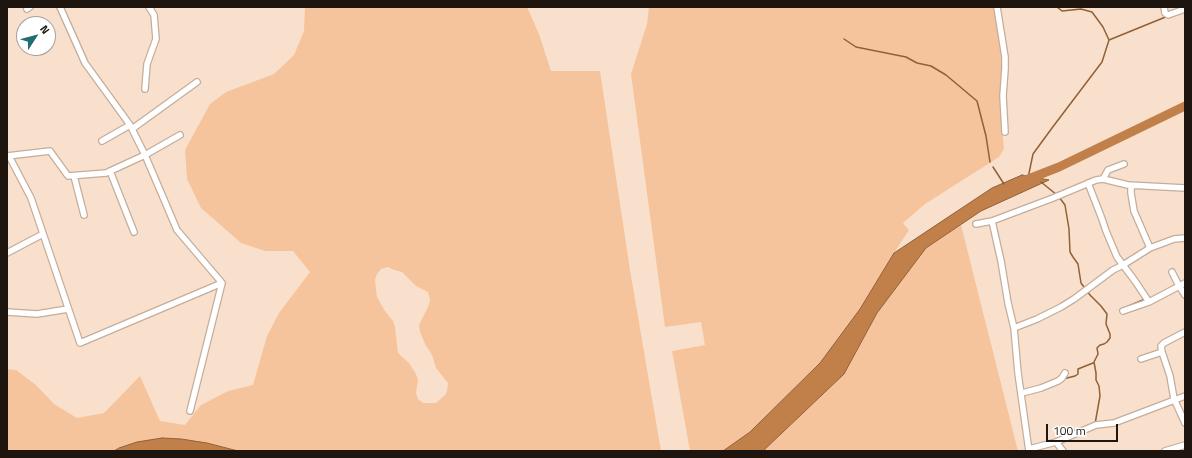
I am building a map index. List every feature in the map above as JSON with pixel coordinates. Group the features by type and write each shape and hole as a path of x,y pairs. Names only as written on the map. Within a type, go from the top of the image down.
{"street":[{"path":"60,7 85,63 131,127 145,155 176,230 222,283"},
{"path":"145,89 147,64 156,39 154,15 149,7"},
{"path":"997,7 1005,57 1003,96 1005,132"},
{"path":"1164,7 1168,15 1185,9"},
{"path":"102,141 131,127 197,82"},
{"path":"180,135 145,155 106,173 68,176 50,151 8,156 31,198 80,343 222,283"},
{"path":"1103,179 1108,170 1124,164"},
{"path":"110,171 134,232"},
{"path":"74,176 84,215"},
{"path":"976,224 992,221 1096,180 1103,179 1131,185 1185,188"},
{"path":"1088,183 1117,257 1149,302"},
{"path":"1131,185 1130,193 1134,211 1150,248"},
{"path":"992,221 1014,328 1018,372 1029,450 1056,442 1096,425 1114,423 1185,396"},
{"path":"7,253 43,234"},
{"path":"1014,328 1061,307 1113,270 1150,248 1174,239 1185,238"},
{"path":"1172,272 1185,295"},
{"path":"190,412 222,283"},
{"path":"1123,311 1149,302 1185,283"},
{"path":"7,312 37,314 68,309"},
{"path":"1185,332 1161,346 1170,376 1174,399 1185,423"},
{"path":"1141,359 1162,352"},
{"path":"1022,393 1041,388 1058,381 1065,373"},
{"path":"1056,442 1063,451"},
{"path":"1165,451 1185,445"}],"shaded area":[{"path":"305,7 527,7 539,34 551,71 600,71 630,270 661,451 238,451 207,443 119,448 114,451 7,451 7,369 16,370 36,385 54,404 77,418 104,413 140,376 160,421 185,425 201,405 228,391 253,385 267,336 279,313 310,272 293,251 265,251 241,243 201,208 187,179 185,150 210,104 226,92 274,74 294,55 304,31","holes":["388,267 402,272 416,286 428,292 430,300 419,325 420,332 432,355 436,368 448,383 445,395 436,403 423,403 418,399 416,393 418,380 416,374 409,363 398,353 393,321 377,297 375,280 377,274 381,269"]},
{"path":"649,7 995,7 1004,58 1000,107 1004,149 999,157 925,204 903,223 909,230 860,309 820,363 750,432 723,451 690,451 672,351 705,345 701,322 665,327 631,74 647,24"},
{"path":"1022,175 1049,180 981,211 926,248 877,313 844,374 763,451 723,451 750,432 820,363 860,309 894,253 992,188"},
{"path":"961,225 1018,451 763,451 844,374 877,313 926,248"},
{"path":"162,438 207,443 238,451 114,451 137,442"}],"waterway":[{"path":"1028,178 1033,154 1102,62 1109,40 1103,27 1092,12 1081,9 1062,11 1057,7"},
{"path":"1109,40 1168,16"},
{"path":"844,39 856,47 906,57 917,63 931,66 946,75 977,101 986,136 990,162"},
{"path":"1023,181 1059,167 1185,106"},
{"path":"993,167 1004,184"},
{"path":"1041,182 1057,195"},
{"path":"1059,197 1065,205 1069,229 1070,252 1078,264 1081,283 1107,314 1106,324 1110,338 1107,342 1097,348 1098,354 1094,362 1100,396 1095,424"},
{"path":"1124,308 1145,299"},
{"path":"1063,379 1075,376 1078,374 1078,369 1093,363"}]}
